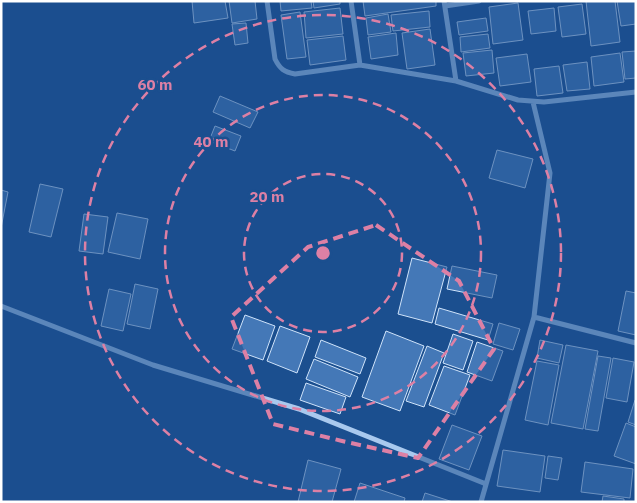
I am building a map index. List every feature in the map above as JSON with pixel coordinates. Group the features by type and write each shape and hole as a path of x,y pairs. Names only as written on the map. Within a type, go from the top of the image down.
{"street":[{"path":"268,1 275,59 279,68 285,72 295,74 360,65 456,81 518,100 533,102 636,92"},
{"path":"351,1 360,65"},
{"path":"456,81 444,3 479,1"},
{"path":"481,502 534,317 550,173 533,102"},
{"path":"1,306 154,366 299,409 486,484"},
{"path":"534,317 636,343"}],"highlighted area":[{"path":"376,225 459,281 494,349 418,458 273,424 231,317 308,247"}],"building":[{"path":"192,1 225,1 228,18 194,23"},
{"path":"229,1 255,1 257,19 232,23"},
{"path":"280,1 311,1 312,8 281,11"},
{"path":"313,1 340,1 340,4 314,8"},
{"path":"363,1 436,1 436,6 365,16"},
{"path":"586,1 615,1 620,42 591,46"},
{"path":"617,1 636,1 636,24 621,26"},
{"path":"518,3 523,40 493,44 489,7"},
{"path":"582,4 586,34 562,37 558,7"},
{"path":"340,8 343,34 306,38 304,12"},
{"path":"554,8 556,31 531,34 528,11"},
{"path":"429,11 430,27 393,31 391,15"},
{"path":"300,12 306,57 287,59 281,15"},
{"path":"388,14 391,32 368,35 366,18"},
{"path":"486,18 488,31 459,35 457,22"},
{"path":"246,23 248,43 235,45 232,24"},
{"path":"430,29 435,65 407,69 402,33"},
{"path":"396,33 398,55 371,59 368,37"},
{"path":"488,34 490,48 461,52 460,37"},
{"path":"343,36 346,60 310,65 307,40"},
{"path":"492,50 494,73 466,76 463,53"},
{"path":"636,51 636,78 625,79 622,52"},
{"path":"620,53 624,82 594,86 591,57"},
{"path":"527,54 531,82 500,86 496,58"},
{"path":"587,62 590,89 567,91 563,65"},
{"path":"559,66 563,93 537,96 534,69"},
{"path":"220,96 258,112 250,128 213,112"},
{"path":"215,126 241,136 235,151 209,141"},
{"path":"497,150 533,159 525,188 489,178"},
{"path":"40,184 63,189 51,237 29,232"},
{"path":"1,190 8,192 1,228"},
{"path":"117,213 148,219 140,259 108,252"},
{"path":"84,214 108,217 103,254 79,251"},
{"path":"412,258 447,267 432,323 398,314"},
{"path":"452,266 497,275 492,298 447,289"},
{"path":"135,284 158,289 150,329 127,324"},
{"path":"109,289 131,294 123,331 101,326"},
{"path":"626,291 636,293 636,335 618,331"},
{"path":"439,308 493,324 488,340 435,324"},
{"path":"245,315 275,326 263,360 232,349"},
{"path":"499,323 520,329 513,350 493,344"},
{"path":"280,326 310,337 297,373 267,361"},
{"path":"386,331 424,346 400,411 362,397"},
{"path":"453,334 473,341 463,370 443,363"},
{"path":"321,340 366,358 360,374 315,357"},
{"path":"540,340 563,345 559,363 537,358"},
{"path":"477,342 503,351 492,381 467,372"},
{"path":"566,345 598,351 583,429 551,423"},
{"path":"427,346 444,353 424,407 406,401"},
{"path":"598,356 611,358 598,431 585,429"},
{"path":"613,358 634,362 627,402 606,398"},
{"path":"314,359 358,377 350,397 306,379"},
{"path":"537,361 559,365 548,425 525,420"},
{"path":"444,366 470,375 455,415 429,405"},
{"path":"306,383 346,397 340,414 300,400"},
{"path":"636,401 636,425 628,422"},
{"path":"626,423 636,427 636,464 614,456"},
{"path":"452,425 482,436 469,470 439,459"},
{"path":"503,450 545,456 540,492 497,486"},
{"path":"548,456 562,458 558,480 545,478"},
{"path":"308,460 341,469 332,502 298,502"},
{"path":"585,462 633,469 630,498 581,492"},
{"path":"360,483 405,498 404,502 354,502"},
{"path":"425,493 453,502 422,502"},
{"path":"603,496 624,499 624,502 602,502"}]}
